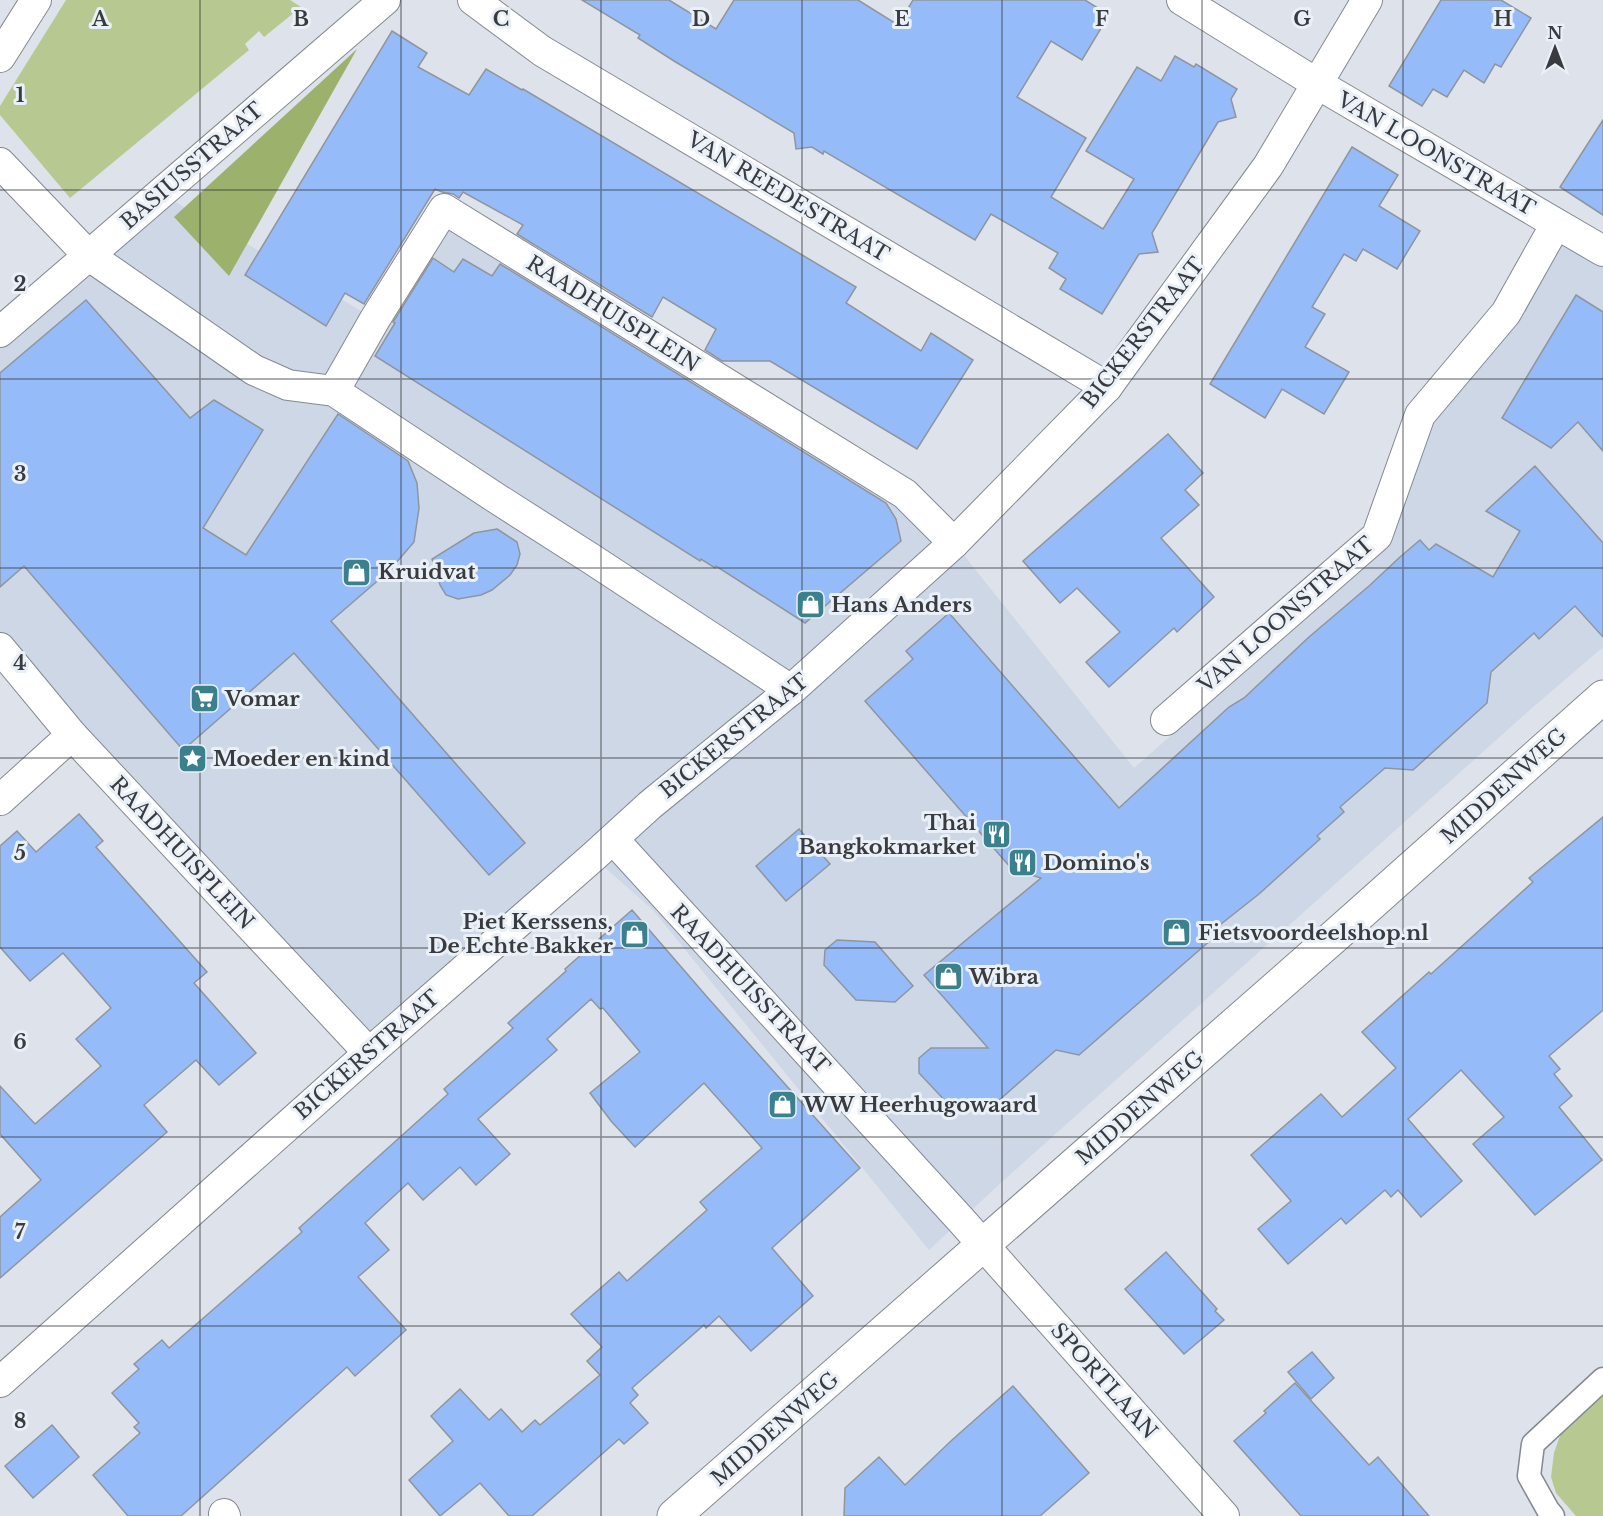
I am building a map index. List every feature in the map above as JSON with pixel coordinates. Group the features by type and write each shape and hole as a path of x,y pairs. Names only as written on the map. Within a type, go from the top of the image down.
{"street":[{"name":"BASIUSSTRAAT","path":"0,332 385,0"},
{"name":"VAN REEDESTRAAT","path":"473,0 542,51 1107,387"},
{"name":"VAN LOONSTRAAT","path":"1182,0 1316,83 1603,251"},
{"name":"BICKERSTRAAT","path":"0,1382 650,805 791,690 954,543 1107,387 1268,166 1367,0"},
{"path":"0,57 33,1"},
{"path":"0,164 88,255 254,370 288,385 334,391 791,690"},
{"name":"RAADHUISPLEIN","path":"334,391 375,319 444,209 905,494 954,543"},
{"name":"VAN LOONSTRAAT","path":"1166,720 1377,537 1420,415 1506,313 1556,224"},
{"name":"RAADHUISPLEIN","path":"0,648 72,735 369,1053"},
{"name":"MIDDENWEG","path":"675,1516 1603,698"},
{"path":"0,800 72,735"},
{"name":"RAADHUISSTRAAT","path":"613,839 984,1245"},
{"name":"SPORTLAAN","path":"984,1245 1224,1516"},
{"path":"1553,1516 1529,1476 1533,1444 1603,1378"}],"shaded area":[{"path":"160,193 375,319 444,209 954,543 1134,768 1385,548 1428,427 1560,241 1603,262 1603,647 1005,1179 929,1250 653,910 593,857 369,1053 0,645 0,332"}],"green space":[{"path":"66,0 290,0 301,7 264,37 259,31 245,44 249,50 70,198 0,115 0,106"},
{"path":"357,49 229,276 174,217"},
{"path":"1603,1386 1603,1516 1576,1516 1556,1493 1551,1477 1554,1453 1563,1427"}],"building":[{"path":"582,0 669,0 716,29 734,0 858,0 898,25 913,0 1085,0 1109,15 1082,60 1051,41 1017,97 1086,138 1051,197 1103,229 1134,179 1086,151 1137,67 1161,81 1175,56 1194,67 1196,64 1237,89 1231,99 1236,117 1218,122 1152,233 1158,252 1139,254 1102,314 1060,289 1066,279 1049,268 1058,253 991,214 975,240 824,151 823,154 812,147 796,149 794,133 674,61 638,38 640,35"},
{"path":"1441,0 1501,0 1531,18 1501,67 1495,64 1484,83 1464,70 1447,97 1433,89 1422,106 1389,86"},
{"path":"392,31 427,53 418,67 469,95 486,69 856,287 846,303 921,351 931,333 973,360 917,449 770,361 722,361 705,350 716,329 663,297 652,317 517,234 523,225 463,192 459,198 435,189 364,304 345,293 326,326 245,275"},
{"path":"1603,120 1603,215 1560,187"},
{"path":"1352,147 1398,175 1379,206 1420,231 1397,269 1363,249 1356,261 1344,254 1312,307 1325,314 1305,347 1349,372 1324,414 1282,389 1265,418 1210,384"},
{"path":"433,258 454,272 463,259 492,276 500,264 886,503 896,519 901,541 805,623 716,566 715,568 701,559 700,561 375,356 395,323 393,322"},
{"path":"1576,295 1603,312 1603,451 1578,422 1551,448 1502,418"},
{"path":"86,300 190,418 214,400 263,430 203,528 246,555 338,414 408,461 417,483 419,508 414,542 389,571 331,621 525,843 489,875 294,653 183,750 24,566 0,587 0,373"},
{"path":"1168,434 1203,473 1185,490 1199,505 1161,538 1214,597 1177,632 1174,628 1109,687 1086,662 1120,632 1077,588 1060,603 1023,561"},
{"path":"1535,466 1603,543 1603,637 1575,606 1539,639 1534,633 1491,672 1487,703 1413,770 1385,768 1340,807 1344,812 1317,836 1320,839 1259,894 1216,928 1220,932 1079,1055 1056,1050 989,1109 950,1106 919,1073 919,1058 931,1048 988,1048 924,975 1041,878 1012,869 865,701 913,659 906,651 949,613 1119,808 1229,707 1244,698 1309,637 1420,540 1429,550 1436,544 1493,577 1520,531 1486,511"},
{"path":"497,529 517,542 520,554 517,565 510,575 492,590 481,595 458,599 446,595 440,585 432,559 474,533"},
{"path":"79,814 103,841 96,847 207,972 194,983 256,1053 219,1085 196,1060 144,1105 167,1132 0,1278 0,1217 41,1180 0,1134 0,1086 35,1124 101,1066 76,1039 111,1008 63,953 30,981 0,947 0,846 17,831 36,852"},
{"path":"1603,817 1603,1010 1549,1056 1560,1069 1554,1074 1572,1096 1559,1107 1602,1160 1535,1215 1473,1144 1504,1117 1461,1070 1408,1119 1462,1181 1421,1217 1398,1190 1391,1197 1385,1190 1346,1224 1341,1218 1288,1264 1258,1229 1291,1201 1251,1155 1321,1094 1342,1117 1396,1068 1362,1032 1429,972 1431,974 1533,882 1529,878"},
{"path":"799,829 830,864 786,901 756,866"},
{"path":"632,910 860,1168 772,1248 813,1296 751,1351 719,1316 706,1328 704,1325 632,1388 638,1395 630,1403 648,1423 624,1444 619,1439 532,1516 509,1516 480,1483 440,1516 409,1480 453,1441 431,1416 460,1389 489,1420 501,1409 522,1432 535,1420 540,1425 600,1375 587,1361 602,1347 571,1314 619,1272 627,1281 707,1210 700,1202 762,1148 704,1083 635,1147 590,1093 640,1052 603,1008 600,1009 591,999 547,1039 557,1050 478,1119 510,1154 476,1185 460,1167 423,1200 408,1183 365,1223 389,1250 358,1277 406,1330 355,1376 347,1367 181,1516 128,1516 93,1475 140,1433 134,1427 139,1423 112,1393 139,1369 134,1364 162,1340 169,1348 302,1232 299,1228 448,1094 444,1089 513,1028 508,1023"},
{"path":"837,940 875,942 913,986 895,1002 856,1000 824,965 825,950"},
{"path":"1166,1252 1217,1309 1215,1311 1224,1320 1184,1354 1125,1289"},
{"path":"1312,1352 1334,1378 1311,1399 1288,1372"},
{"path":"1295,1383 1369,1465 1378,1457 1429,1516 1301,1516 1234,1441"},
{"path":"1013,1386 1089,1473 1040,1516 844,1516 845,1488 879,1457 905,1485"},
{"path":"52,1425 79,1457 33,1498 5,1466"}],"place":[{"name":"Kruidvat","path":"357,572"},
{"name":"Hans Anders","path":"810,605"},
{"name":"Vomar","path":"204,699"},
{"name":"Moeder en kind","path":"192,759"},
{"name":"Thai Bangkokmarket","path":"997,835"},
{"name":"Domino's","path":"1022,863"},
{"name":"Fietsvoordeelshop.nl","path":"1177,933"},
{"name":"Piet Kerssens, De Echte Bakker","path":"634,934"},
{"name":"Wibra","path":"948,977"},
{"name":"WW Heerhugowaard","path":"782,1105"}]}
